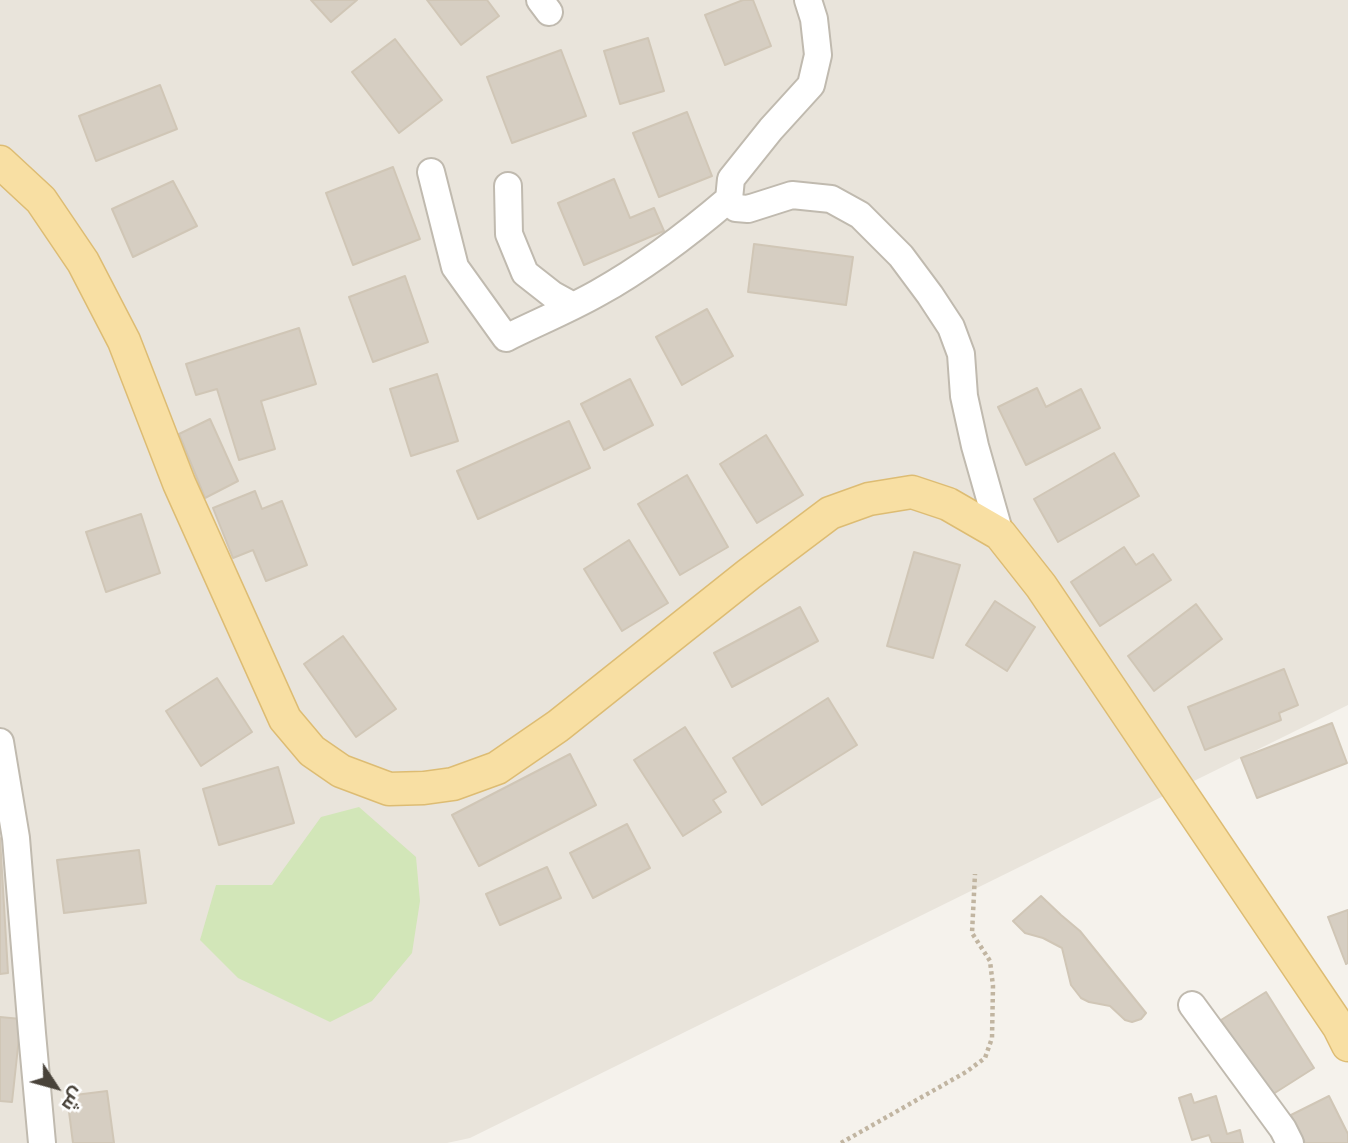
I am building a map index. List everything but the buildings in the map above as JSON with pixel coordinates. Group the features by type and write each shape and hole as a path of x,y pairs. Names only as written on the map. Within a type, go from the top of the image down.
{"main road":[{"path":"0,162 41,200 83,262 118,330 179,483 285,719 312,751 341,771 389,789 453,784 497,768 558,726 830,513 869,499 912,492 948,504 1000,534 1041,586 1312,986 1348,1045"}],"street":[{"path":"431,172 455,267 506,338 597,294 654,259 729,199 731,179 811,85 818,55 814,19 808,0"},
{"path":"508,186 509,234 524,274 573,306"},
{"path":"729,199 736,208 748,209 792,195 831,199 860,215 901,256 951,327 961,354 964,396 1000,534"},
{"path":"0,742 16,838 42,1143"},
{"path":"1192,1005 1283,1129 1290,1143"}],"path":[{"path":"841,1143 966,1072 985,1058 992,1038 993,986 990,961 972,933 975,874"}],"shaded area":[{"path":"0,0 1348,0 1348,705 470,1138 447,1143 0,1143"}],"green space":[{"path":"359,807 416,857 420,901 412,953 372,1001 330,1022 238,978 200,940 216,885 272,885 321,817"}]}
